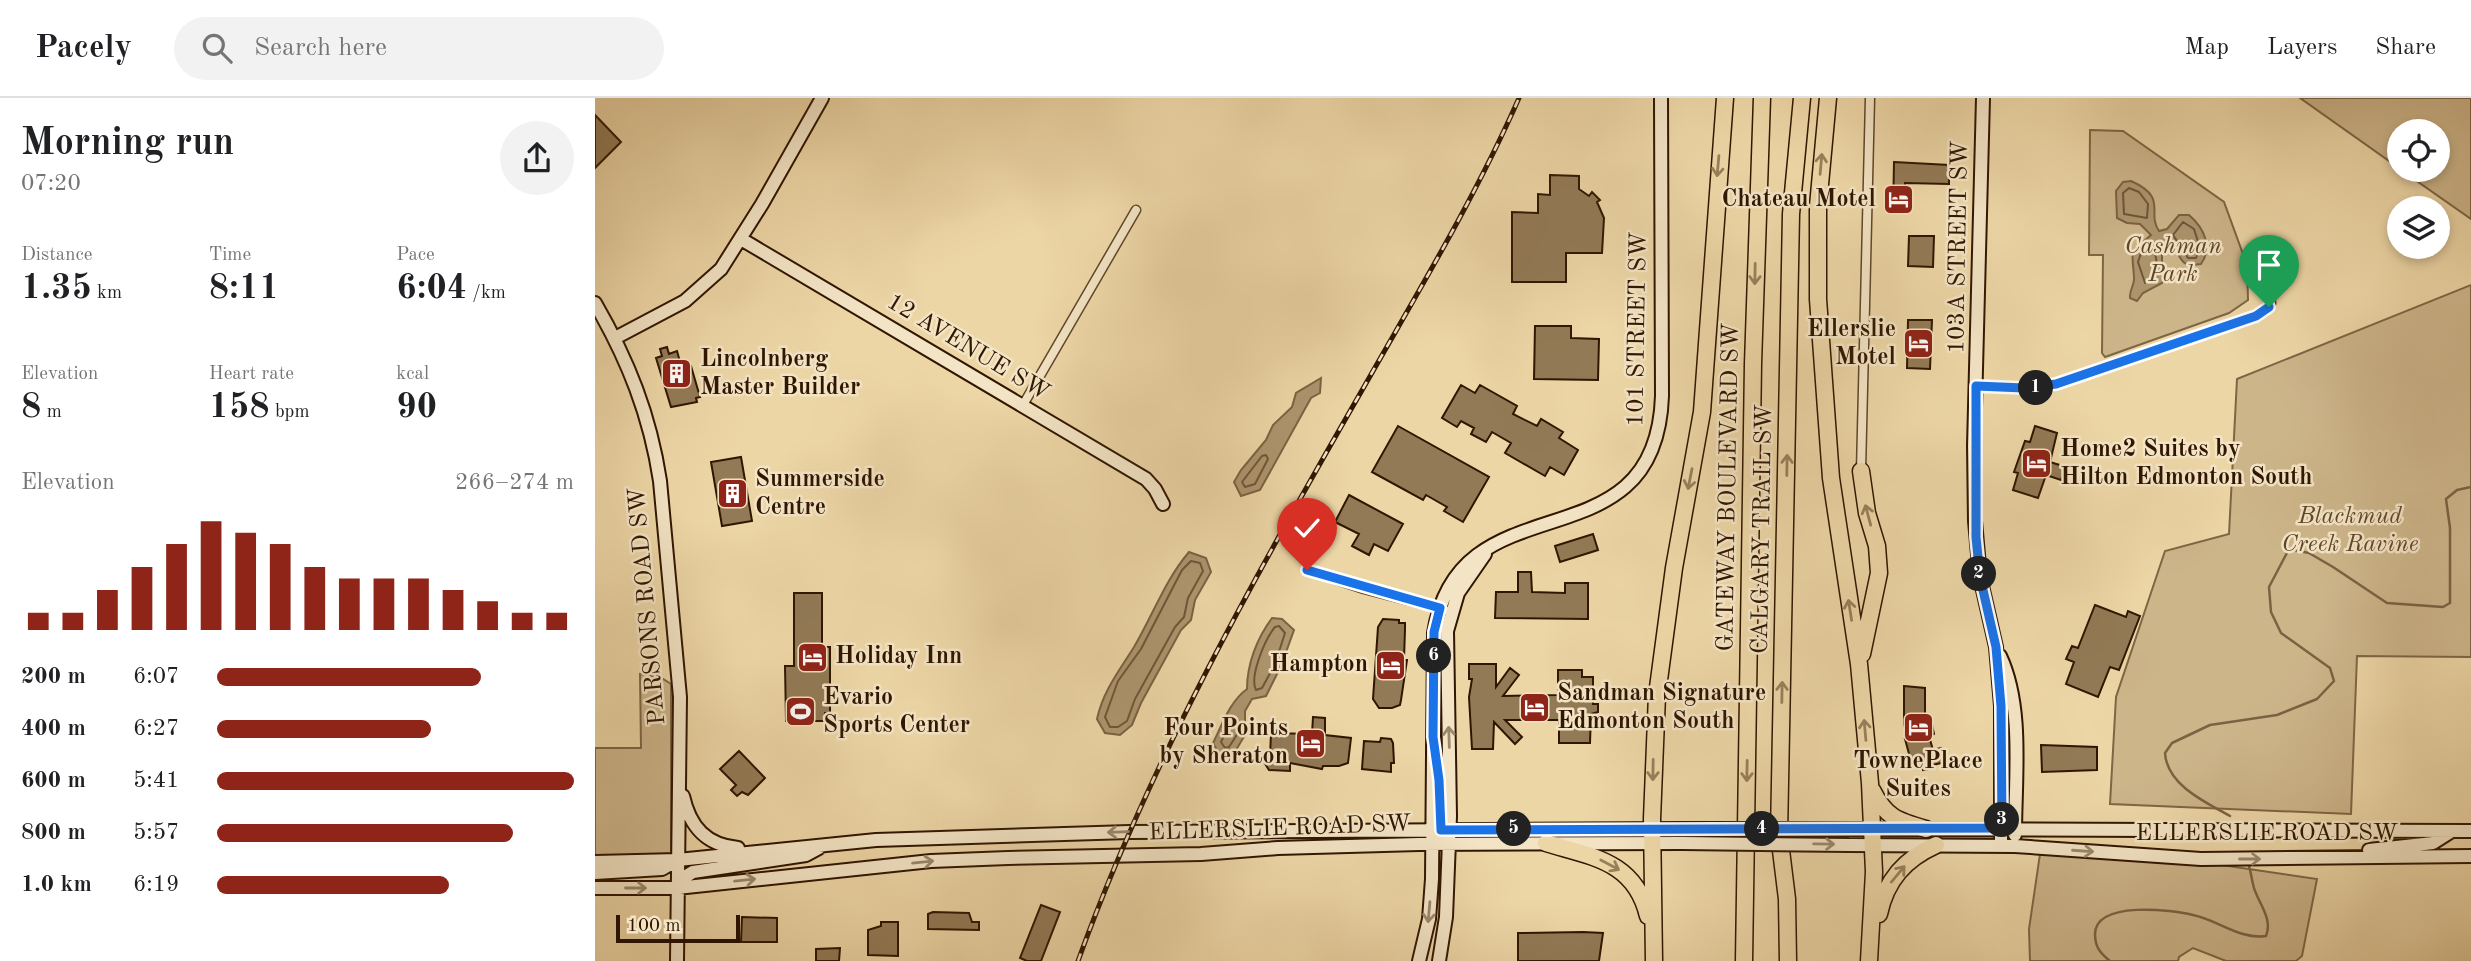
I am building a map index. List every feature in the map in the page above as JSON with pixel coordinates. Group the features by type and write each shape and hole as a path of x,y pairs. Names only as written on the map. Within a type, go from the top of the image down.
{"highway":[{"path":"1654,959 1653,836 1657,695 1674,568 1702,412 1725,98"},
{"name":"GATEWAY BOULEVARD SW","path":"1744,961 1754,312 1762,98"},
{"path":"1794,164 1797,98"},
{"name":"CALGARY TRAIL SW","path":"1788,961 1787,899 1779,834 1791,214 1802,98"},
{"path":"1828,98 1818,206 1818,299 1831,478 1860,677 1870,783 1874,872 1870,961"},
{"path":"1860,677 1865,635 1879,573 1877,546 1867,513 1861,471"},
{"path":"1870,783 1879,805 1887,813 1902,822 1926,829"},
{"path":"1777,961 1779,834"},
{"path":"1546,843 1598,858 1630,879 1644,900 1654,959"},
{"path":"1870,961 1883,895 1900,869 1919,852 1936,845"}],"main road":[{"path":"615,338 700,290 721,269 822,98"},
{"name":"101 STREET SW","path":"1441,830 1433,737 1434,632 1445,610 1492,546 1521,530 1604,503 1635,478 1655,444 1662,396 1661,98"},
{"name":"103A STREET SW","path":"1983,98 1974,446 1976,548 1983,594 1996,647 2008,828 2015,846"},
{"name":"12 AVENUE SW","path":"741,239 1146,479 1163,504"},
{"name":"PARSONS ROAD SW","path":"595,303 615,338 644,408 660,481 679,683 677,961"},
{"name":"101 STREET SW","path":"1441,830 1445,610"},
{"name":"103A STREET SW","path":"1996,647 2009,675 2013,694 2015,802 2001,845"},
{"path":"679,775 690,820 702,836 720,845 765,849"},
{"path":"2015,802 2021,816 2043,829"},
{"name":"ELLERSLIE ROAD SW","path":"595,888 677,888 931,861 1431,844 1546,843 1653,836 1682,829 1848,829 1871,837 1936,845 2001,845 2201,859 2471,856"},
{"name":"ELLERSLIE ROAD SW","path":"595,862 678,860 765,849 876,840 1129,832 1441,830 1653,836 1682,843 1849,845 1871,837 1926,829 2471,831"},
{"path":"1419,961 1429,919 1431,844 1441,830"},
{"path":"1439,961 1446,917 1447,844 1441,830"},
{"path":"2338,856 2433,843 2453,831"},
{"path":"677,888 683,878 693,872 806,855 829,844"},
{"path":"595,873 662,869 678,860"}],"street":[{"path":"1861,471 1870,98"},
{"path":"1023,405 1136,210"},
{"path":"1976,386 2024,388 2056,384 2256,316 2264,312 2271,303 2268,282"},
{"path":"1307,570 1445,610"}],"green space":[{"path":"2300,98 2471,98 2471,219 2450,204 2450,196 2438,196 2418,182 2450,182 2450,119 2387,119 2387,160"},
{"name":"Cashman Park","path":"2090,130 2123,131 2224,202 2247,265 2248,300 2229,313 2105,357 2102,353 2103,255 2089,255"},
{"name":"Blackmud Creek Ravine","path":"2471,285 2471,657 2357,656 2351,814 2110,804 2116,697 2165,551 2229,534 2237,379"},
{"path":"640,674 660,677 671,684 671,855 595,855 595,748 641,748"},
{"path":"2040,854 2208,863 2317,879 2302,956 2296,961 2226,961 2193,948 2179,957 2178,961 2030,961 2029,929"}],"water":[{"path":"2131,181 2150,193 2159,231 2167,229 2179,215 2189,215 2203,232 2206,244 2205,258 2201,264 2193,265 2184,263 2170,243 2162,244 2162,263 2166,276 2162,283 2143,293 2137,301 2130,298 2134,280 2133,252 2151,235 2140,224 2127,223 2117,218 2116,191 2123,182"},
{"path":"1321,378 1320,393 1311,398 1260,490 1241,496 1234,482 1241,470 1266,440 1273,425 1292,407 1296,393"},
{"path":"1189,552 1206,558 1211,572 1195,600 1191,620 1181,630 1132,725 1120,735 1105,733 1097,719 1107,690 1134,647 1173,574"},
{"path":"1272,618 1282,619 1294,630 1281,666 1266,696 1252,699 1245,711 1245,735 1233,755 1220,756 1213,743 1231,707 1247,689 1254,652"}],"building":[{"path":"595,115 621,142 595,168"},
{"name":"Chateau Motel","path":"1894,162 1949,165 1949,184 1905,183 1904,213 1893,213"},
{"path":"1550,175 1579,176 1579,189 1589,196 1592,192 1600,200 1597,202 1604,218 1602,253 1566,253 1566,282 1512,282 1512,212 1538,213 1538,194 1550,195"},
{"path":"1909,236 1934,236 1933,267 1908,266"},
{"name":"Ellerslie Motel","path":"1908,320 1932,320 1930,369 1907,368"},
{"path":"1535,326 1571,326 1571,338 1599,339 1598,380 1534,379"},
{"name":"Lincolnberg Master Builder","path":"667,347 669,354 677,351 682,369 691,366 700,397 696,398 697,402 671,407 656,358 662,356 660,349"},
{"path":"1461,385 1475,393 1480,385 1517,406 1513,414 1537,426 1541,419 1563,432 1559,438 1578,450 1564,475 1550,467 1545,476 1505,453 1511,443 1492,432 1486,442 1471,434 1474,428 1461,421 1457,427 1442,418"},
{"path":"1398,426 1489,477 1463,522 1444,511 1447,507 1426,495 1423,500 1372,472"},
{"name":"Home2 Suites by Hilton Edmonton South","path":"2035,426 2057,433 2050,462 2066,467 2061,480 2046,475 2038,498 2013,490 2018,473 2014,472 2025,441 2030,442"},
{"name":"Summerside Centre","path":"741,457 752,521 722,526 711,462"},
{"path":"1349,495 1403,524 1388,551 1374,544 1369,555 1352,546 1359,534 1335,522"},
{"path":"1593,534 1598,550 1560,562 1555,546"},
{"path":"1518,572 1531,572 1532,592 1565,593 1565,583 1588,583 1588,619 1495,618 1496,592 1518,592"},
{"name":"Holiday Inn","path":"794,593 822,593 822,647 830,647 830,713 825,713 825,721 786,721 785,666 794,666"},
{"path":"2095,605 2126,617 2128,611 2140,616 2119,670 2110,667 2098,697 2066,684 2074,662 2066,659 2072,646 2078,648"},
{"name":"Hampton","path":"1383,619 1405,623 1404,660 1407,660 1401,700 1400,705 1392,708 1379,708 1373,699 1378,627"},
{"name":"Sandman Signature Edmonton South","path":"1469,664 1496,664 1496,687 1510,668 1519,675 1503,696 1558,695 1558,670 1582,670 1582,677 1593,677 1593,704 1598,704 1598,712 1591,714 1590,743 1559,743 1559,720 1505,720 1522,737 1515,744 1494,722 1493,749 1472,749 1469,697 1472,679 1469,679"},
{"name":"TownePlace Suites","path":"1904,686 1925,688 1925,715 1930,715 1934,734 1929,736 1933,750 1941,748 1945,762 1929,766 1929,769 1918,769 1916,764 1912,765 1905,739 1908,739 1904,724"},
{"name":"Four Points by Sheraton","path":"1313,717 1325,718 1325,735 1351,738 1348,763 1323,766 1322,769 1290,763 1290,771 1269,770 1264,762 1270,757 1271,733 1312,734"},
{"path":"1381,738 1391,739 1393,743 1394,763 1391,763 1391,772 1362,769 1364,741 1380,742"},
{"path":"2041,745 2097,747 2097,770 2042,772"},
{"path":"739,751 765,778 748,795 742,792 737,796 731,790 736,785 720,769"},
{"path":"1041,905 1060,912 1041,961 1027,961 1020,958"},
{"path":"969,913 972,922 979,922 979,930 928,929 928,914"},
{"path":"742,917 777,918 777,942 741,942"},
{"path":"881,922 898,922 898,956 868,955 868,930 881,926"},
{"path":"1518,933 1603,933 1599,961 1518,961"},
{"path":"840,948 839,961 816,961 816,949"}],"waterway":[{"path":"2230,816 2180,783 2172,774 2165,753 2172,743 2210,725 2277,715 2317,699 2334,681 2330,668 2281,633 2271,612 2269,587 2289,549 2309,553 2387,603 2443,607 2450,603 2450,528 2446,499 2457,490 2471,487"},
{"path":"2110,961 2099,949 2095,934 2099,923 2108,916 2121,912 2153,910 2183,913 2247,935 2266,936 2267,918 2254,888 2249,866"}],"railway":[{"path":"1078,961 1138,813 1207,670 1282,531 1464,210 1519,98"}],"place":[{"name":"Chateau Motel","path":"1899,200"},
{"name":"Ellerslie Motel","path":"1919,344"},
{"name":"Lincolnberg Master Builder","path":"677,374"},
{"name":"Home2 Suites by Hilton Edmonton South","path":"2037,464"},
{"name":"Summerside Centre","path":"732,494"},
{"name":"Holiday Inn","path":"812,657"},
{"name":"Hampton","path":"1391,665"},
{"name":"Sandman Signature Edmonton South","path":"1534,708"},
{"name":"Evario Sports Center","path":"800,712"},
{"name":"TownePlace Suites","path":"1918,728"},
{"name":"Four Points by Sheraton","path":"1311,743"}],"route":[{"path":"1307,570 1364,589 1440,608 1434,632 1433,737 1439,780 1441,830 2002,828 2001,706 1996,647 1977,560 1974,446 1976,386 2035,388 2056,384 2256,316 2269,307"}]}
